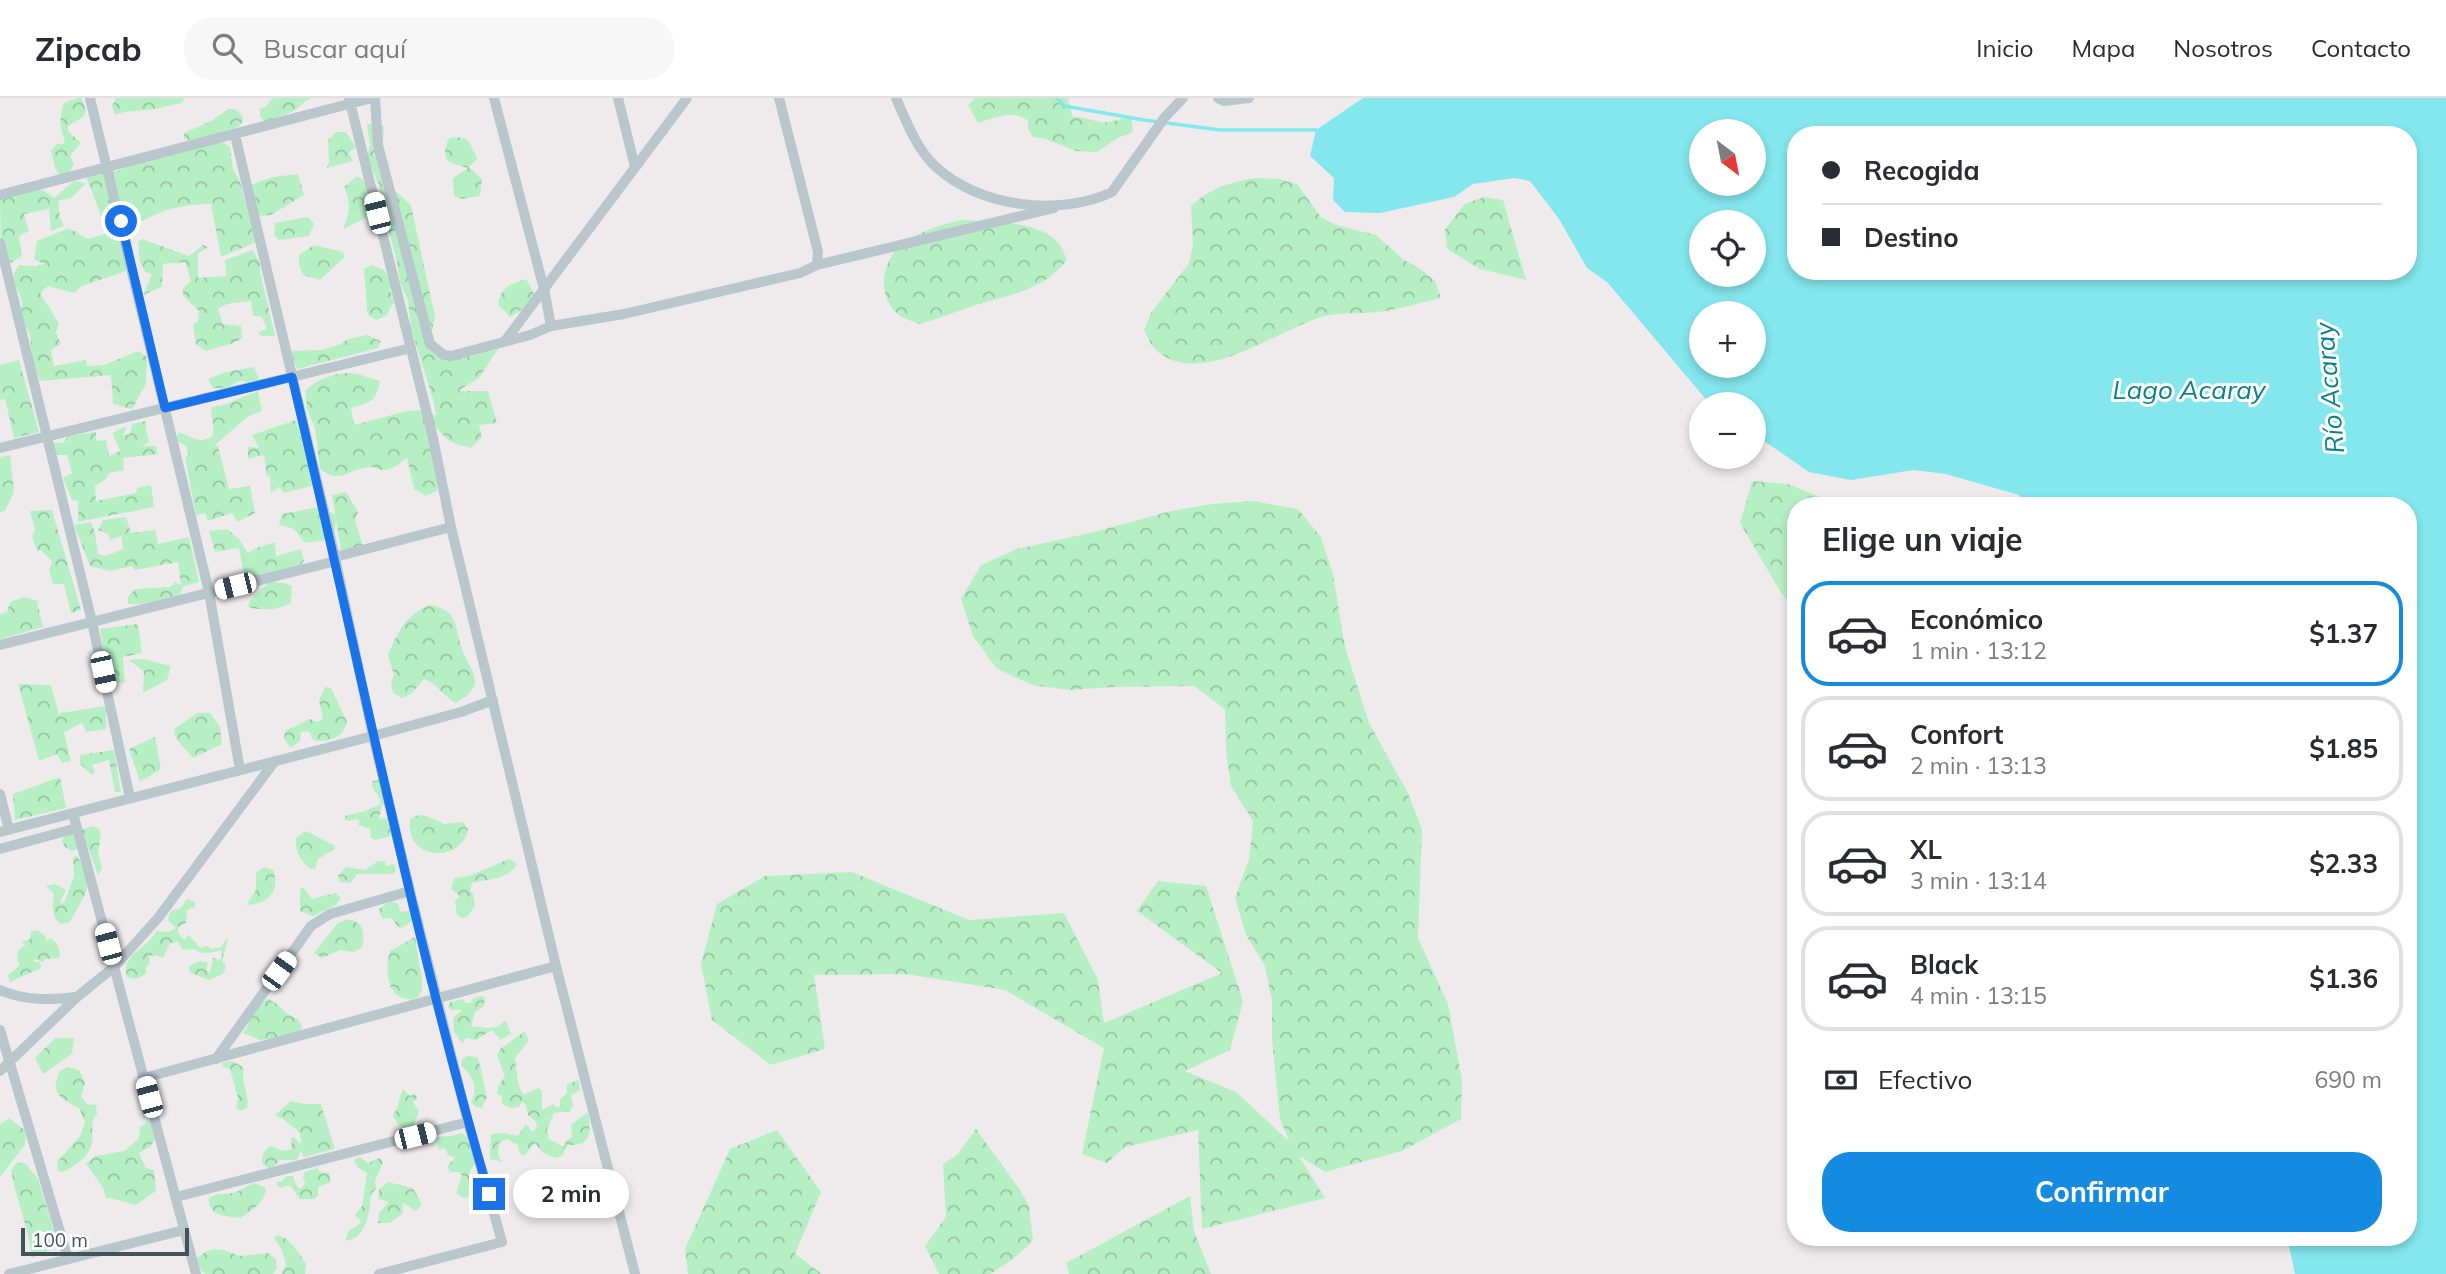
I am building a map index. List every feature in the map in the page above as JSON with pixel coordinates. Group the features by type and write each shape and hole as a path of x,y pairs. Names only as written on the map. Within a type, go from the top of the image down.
{"street":[{"path":"90,98 209,592 240,770"},
{"path":"0,195 235,135 350,102 374,98 378,145 430,344 444,355 451,356 551,327 624,314 800,273 817,265 1100,198 1112,192 1161,122 1183,98"},
{"path":"494,98 544,289 551,327"},
{"path":"618,98 635,167"},
{"path":"505,341 687,98"},
{"path":"779,98 818,252 817,265"},
{"path":"896,98 910,129 935,166 965,188 1014,202 1054,208"},
{"path":"1218,98 1224,101 1249,98"},
{"path":"350,102 433,438 451,527 556,966 635,1274"},
{"path":"235,135 410,891 468,1122 502,1242 379,1274"},
{"path":"0,243 92,622 130,798"},
{"path":"0,448 411,348"},
{"path":"0,645 451,527"},
{"path":"0,794 5,831 373,736 461,712 493,700"},
{"path":"0,1071 77,997 114,967 158,918 275,761"},
{"path":"73,813 196,1274"},
{"path":"0,849 77,828"},
{"path":"216,1059 311,926 330,915 410,891"},
{"path":"144,1078 556,966"},
{"path":"0,990 15,996 44,1000 77,997"},
{"path":"0,1030 68,1259"},
{"path":"176,1197 468,1122"},
{"path":"9,1274 184,1230"}],"green space":[{"path":"81,98 86,110 83,117 68,126 68,131 81,143 70,156 74,164 70,172 60,175 55,168 51,151 57,144 63,144 65,139 60,121 64,103"},
{"path":"116,98 185,98 181,103 115,115 112,106"},
{"path":"273,98 312,98 266,124 260,116 260,109"},
{"path":"975,98 1070,98 1068,101 1073,117 1105,122 1131,115 1133,132 1097,152 1076,151 1046,139 1033,137 1028,129 1028,121 1022,117 1010,115 978,123 968,105"},
{"path":"228,109 235,109 242,115 243,121 238,127 213,135 230,147 233,168 240,182 256,242 221,257 211,204 172,209 136,224 131,219 134,230 123,251 129,270 82,286 74,293 48,286 40,293 59,323 56,332 61,344 51,350 54,366 86,360 87,366 104,365 138,351 147,357 146,384 132,409 113,404 111,375 40,381 33,366 30,335 21,319 22,300 14,282 14,273 19,265 44,264 34,259 37,241 69,228 88,239 108,233 83,169 118,171 141,157 192,141 184,139 184,133 213,120"},
{"path":"367,124 384,126 382,156 390,186 411,205 435,317 429,344 455,357 498,349 479,378 458,391 488,391 497,423 479,425 482,437 471,448 451,441 436,427 437,491 426,496 414,489 407,458 389,469 364,468 340,476 327,474 320,469 315,428 307,409 305,391 310,386 330,376 351,373 380,381 372,400 351,408 354,425 407,411 426,410 436,416 411,328 408,301 400,282 381,189 367,158 370,145"},
{"path":"336,132 346,132 356,147 349,153 353,161 327,168 328,140"},
{"path":"464,138 470,143 477,159 469,167 482,179 480,196 461,199 454,196 453,178 468,168 446,159 448,139"},
{"path":"298,174 304,195 271,215 255,216 247,186 273,177"},
{"path":"357,176 365,181 369,210 366,218 343,229 349,208 344,187"},
{"path":"1258,178 1279,179 1297,184 1321,217 1336,225 1376,235 1404,260 1435,281 1441,298 1386,311 1325,316 1216,361 1194,364 1173,360 1155,349 1144,330 1151,313 1189,263 1193,245 1191,206 1222,186"},
{"path":"74,181 86,183 71,198 58,201 64,226 51,231 49,209 24,214 29,231 19,236 22,256 11,263 1,247 0,201 20,191 33,190 44,191 54,198"},
{"path":"1484,197 1503,200 1526,280 1480,269 1447,249 1445,229 1465,204"},
{"path":"308,217 314,224 309,236 279,240 274,235 275,223"},
{"path":"964,220 1002,222 1042,231 1060,245 1067,260 1047,279 1026,290 919,324 901,316 888,301 884,284 886,267 895,251 907,240 926,231"},
{"path":"142,239 189,256 203,245 208,247 198,254 198,278 226,276 225,260 253,250 260,264 275,336 261,336 258,332 267,329 262,317 253,316 251,301 227,304 218,309 223,324 241,326 242,338 206,351 196,344 193,325 198,321 199,311 183,296 183,288 191,281 185,262 163,264 162,287 143,295 152,274 145,272 140,262 138,242"},
{"path":"314,245 343,252 345,257 320,280 303,275 299,264 299,255"},
{"path":"371,265 384,270 392,282 390,289 394,302 386,316 376,320 368,315 367,309 364,269"},
{"path":"526,279 535,295 525,308 510,317 498,304 502,293 504,289"},
{"path":"367,335 381,341 378,348 297,369 291,351 322,350 348,339"},
{"path":"19,360 39,432 14,438 5,399 0,400 0,365"},
{"path":"254,367 259,380 239,381 226,388 213,388 208,379 226,372"},
{"path":"258,391 262,411 247,417 214,446 218,446 229,489 250,486 255,513 237,522 232,513 208,521 205,513 196,515 185,457 189,454 186,446 175,440 179,432 199,440 212,437 212,407"},
{"path":"296,420 315,485 284,493 279,487 271,493 264,455 248,459 248,447 259,448 252,435"},
{"path":"146,421 149,442 142,446 156,446 158,454 123,458 124,470 109,473 106,479 95,486 96,501 136,493 137,488 151,485 154,507 78,522 78,501 72,500 63,478 72,473 67,455 55,455 54,443 63,443 68,436 96,432 96,441 106,440 109,456 120,451 112,433 127,426 123,435 130,434 132,424"},
{"path":"10,455 14,492 5,511 0,512 0,457"},
{"path":"1752,481 1788,484 1820,497 1787,497 1787,600 1780,591 1740,523"},
{"path":"346,492 358,512 355,520 363,546 341,550 336,520 334,539 305,543 294,529 279,525 282,514 318,507 335,514 332,495"},
{"path":"1253,501 1298,509 1321,537 1333,574 1345,647 1369,723 1408,793 1422,829 1418,938 1448,1004 1462,1080 1461,1119 1402,1151 1325,1172 1299,1156 1325,1198 1202,1229 1198,1130 1125,1147 1107,1163 1082,1154 1104,1048 1005,990 906,974 814,975 825,1049 771,1065 712,1020 701,964 717,904 765,876 852,872 969,920 1064,913 1098,980 1104,1023 1222,973 1137,911 1158,881 1206,886 1243,1001 1230,1050 1185,1071 1236,1092 1289,1141 1280,1119 1272,1040 1272,1001 1265,966 1246,935 1235,898 1249,859 1253,821 1231,786 1226,751 1225,709 1194,686 1069,690 1032,685 996,668 973,636 961,599 981,565 1017,549 1167,512 1211,504"},
{"path":"52,510 81,610 71,613 64,584 53,584 49,570 52,561 41,550 37,551 32,536 35,530 30,511"},
{"path":"126,517 131,533 155,530 158,544 189,537 199,582 184,586 179,595 147,603 128,604 128,597 135,589 170,587 175,582 181,585 178,562 135,570 132,566 110,571 90,566 74,525 91,522 98,554 106,556 123,549 121,536 110,540 108,534 98,530 103,520"},
{"path":"227,529 239,539 248,553 275,542 276,556 301,549 304,561 290,577 272,582 292,586 291,603 270,609 248,607 250,600 268,583 252,588 244,574 239,548 215,552 209,531"},
{"path":"24,597 43,602 37,602 43,627 0,639 0,614 7,612 10,602"},
{"path":"430,605 451,615 475,678 472,690 455,703 433,683 424,679 411,694 402,698 393,693 391,684 394,675 388,655 409,619"},
{"path":"138,624 142,653 123,657 125,683 109,682 100,629"},
{"path":"143,659 171,666 167,680 143,693 144,672 129,660"},
{"path":"18,684 51,685 59,715 106,706 106,729 86,732 82,723 64,732 71,761 62,763 57,754 39,761"},
{"path":"325,687 331,688 347,722 343,732 324,741 313,740 309,731 301,732 300,741 291,748 284,739 285,731 310,719 317,722 323,719 319,700"},
{"path":"197,713 210,713 220,727 222,744 193,758 176,739 174,729"},
{"path":"155,737 161,769 140,782 129,749"},
{"path":"114,750 121,792 115,792 109,760 92,765 95,772 92,775 80,764 80,755"},
{"path":"60,777 66,808 15,820 13,794"},
{"path":"379,780 386,806 382,804 379,819 396,820 393,836 375,840 371,838 370,829 358,825 360,821 344,820 345,816 380,804 380,799 372,787 373,781"},
{"path":"418,815 444,824 463,822 468,829 464,840 456,848 446,852 424,850 416,843 411,833 410,819"},
{"path":"93,826 99,829 101,834 98,853 102,868 98,875 87,845 72,851 65,847 62,841 64,836"},
{"path":"305,831 334,845 335,849 318,859 315,869 304,863 296,847 296,838"},
{"path":"77,856 87,875 86,890 70,922 61,924 54,914 54,894 46,886 55,884 66,890 60,902 63,904 74,876 73,857"},
{"path":"510,859 517,864 509,873 472,883 470,891 475,905 468,916 463,918 457,915 455,901 460,896 451,889 454,878"},
{"path":"378,861 384,861 387,866 394,864 396,870 393,874 356,874 350,883 340,882 338,876 346,867 365,870"},
{"path":"264,867 273,870 274,890 261,902 246,905 256,890 256,873"},
{"path":"303,887 312,899 335,893 341,898 336,905 313,916 300,911 300,890"},
{"path":"187,899 195,902 195,907 187,910 186,923 178,927 178,933 184,940 189,935 200,948 221,947 228,939 222,961 226,966 223,974 209,980 189,972 191,965 202,961 208,963 206,970 210,973 213,958 218,961 222,957 221,950 207,953 194,949 183,950 178,942 170,943 163,958 149,956 150,963 146,967 146,974 136,979 127,977 128,962 156,931 168,932 176,928 168,920 169,916"},
{"path":"390,901 398,904 401,912 409,911 414,920 402,928 397,926 392,918 383,919 378,910"},
{"path":"347,919 357,922 362,928 362,947 354,952 340,950 322,958 314,953 338,923"},
{"path":"37,930 46,936 46,941 51,938 58,946 59,958 45,959 43,962 34,959 34,962 40,962 41,968 10,982 8,975 20,965 17,960 18,951 23,946 26,947 22,942 30,939 31,932"},
{"path":"415,937 422,990 418,998 408,999 400,997 390,986 388,960 390,951"},
{"path":"485,997 484,1006 475,1012 471,1026 496,1027 506,1021 511,1034 501,1040 492,1030 476,1040 466,1038 462,1043 454,1032 453,1018 462,1010 451,1010 448,1007 450,1002 462,999 471,1003 472,999"},
{"path":"268,999 298,1019 302,1027 297,1035 260,1040 243,1033 253,1012"},
{"path":"525,1031 529,1040 515,1058 518,1082 524,1095 538,1088 542,1091 542,1110 553,1104 558,1108 560,1099 567,1093 567,1084 579,1080 580,1090 571,1095 573,1106 570,1111 554,1113 547,1130 549,1139 564,1147 566,1141 572,1137 571,1125 588,1112 589,1131 586,1140 576,1145 568,1145 562,1156 555,1158 543,1153 535,1143 524,1156 519,1153 518,1145 507,1139 499,1143 498,1155 502,1162 490,1159 491,1134 518,1136 526,1124 533,1132 537,1127 522,1101 519,1107 511,1108 502,1104 502,1096 497,1094 498,1086 505,1076 497,1055 500,1049"},
{"path":"55,1038 74,1038 72,1054 43,1074 35,1058"},
{"path":"467,1056 477,1057 480,1065 487,1097 482,1108 471,1102 473,1082 461,1065"},
{"path":"233,1061 244,1068 248,1103 247,1108 241,1111 236,1108 238,1098 230,1069 223,1067 222,1063"},
{"path":"69,1067 79,1070 85,1083 81,1097 87,1104 96,1105 97,1114 93,1121 92,1143 88,1153 77,1164 63,1172 58,1171 57,1162 80,1136 85,1122 79,1108 62,1098 56,1090 60,1071"},
{"path":"403,1089 410,1096 416,1093 417,1098 413,1102 419,1112 412,1129 400,1126 393,1115"},
{"path":"291,1101 321,1104 335,1149 303,1157 301,1150 297,1160 280,1160 270,1170 262,1163 262,1158 271,1146 282,1151 292,1149 291,1138 294,1137 301,1144 300,1133 275,1115"},
{"path":"9,1118 26,1131 25,1145 0,1177 0,1124"},
{"path":"149,1121 159,1134 150,1147 139,1153 146,1168 154,1170 156,1191 136,1205 106,1198 103,1188 86,1164 95,1156 125,1151 139,1138 140,1127"},
{"path":"976,1129 1029,1206 1033,1241 1012,1260 990,1274 939,1274 925,1246 946,1217 943,1164 957,1155"},
{"path":"777,1130 821,1192 795,1254 822,1274 688,1274 685,1249 730,1149"},
{"path":"461,1133 473,1141 478,1160 469,1172 476,1178 472,1187 474,1197 464,1198 456,1193 462,1175 450,1172 447,1166 455,1158 448,1155 445,1148 439,1150 436,1141 438,1137"},
{"path":"360,1157 368,1163 380,1158 383,1163 375,1181 376,1189 371,1194 363,1230 345,1241 349,1230 361,1221 355,1215 362,1206 367,1173 358,1168 354,1160"},
{"path":"17,1162 26,1164 38,1179 57,1241 51,1249 32,1258 11,1170"},
{"path":"317,1168 320,1172 329,1173 331,1182 318,1187 318,1196 314,1199 300,1199 290,1185 282,1188 277,1186 277,1182 292,1176 298,1188 302,1188 305,1183 304,1172"},
{"path":"388,1182 413,1188 422,1204 416,1211 403,1203 403,1213 390,1223 378,1223 379,1213 389,1202 378,1199 379,1189"},
{"path":"255,1183 266,1188 264,1197 241,1218 219,1214 211,1209 209,1198 218,1194 230,1194"},
{"path":"1190,1196 1194,1231 1211,1274 1069,1274 1066,1263"},
{"path":"277,1235 290,1243 306,1263 305,1274 281,1274 286,1265 282,1250 274,1238"},
{"path":"213,1249 240,1256 268,1253 276,1259 277,1268 273,1274 205,1274 199,1267 197,1258"}],"water":[{"name":"Lago Acaray","path":"1363,98 2446,98 2446,1274 2295,1274 2289,1246 2417,1246 2417,497 2021,497 1946,474 1914,470 1851,480 1809,472 1766,442 1766,392 1700,392 1607,282 1587,268 1559,219 1530,181 1515,178 1473,184 1454,197 1380,213 1345,212 1333,200 1334,178 1310,156 1316,130"}],"waterway":[{"path":"1057,98 1064,106 1220,130 1316,130"}],"route":[{"path":"121,221 165,408 292,377 404,866 468,1122 489,1194"}],"water label":[{"name":"Río Acaray","path":"2329,388"}]}
